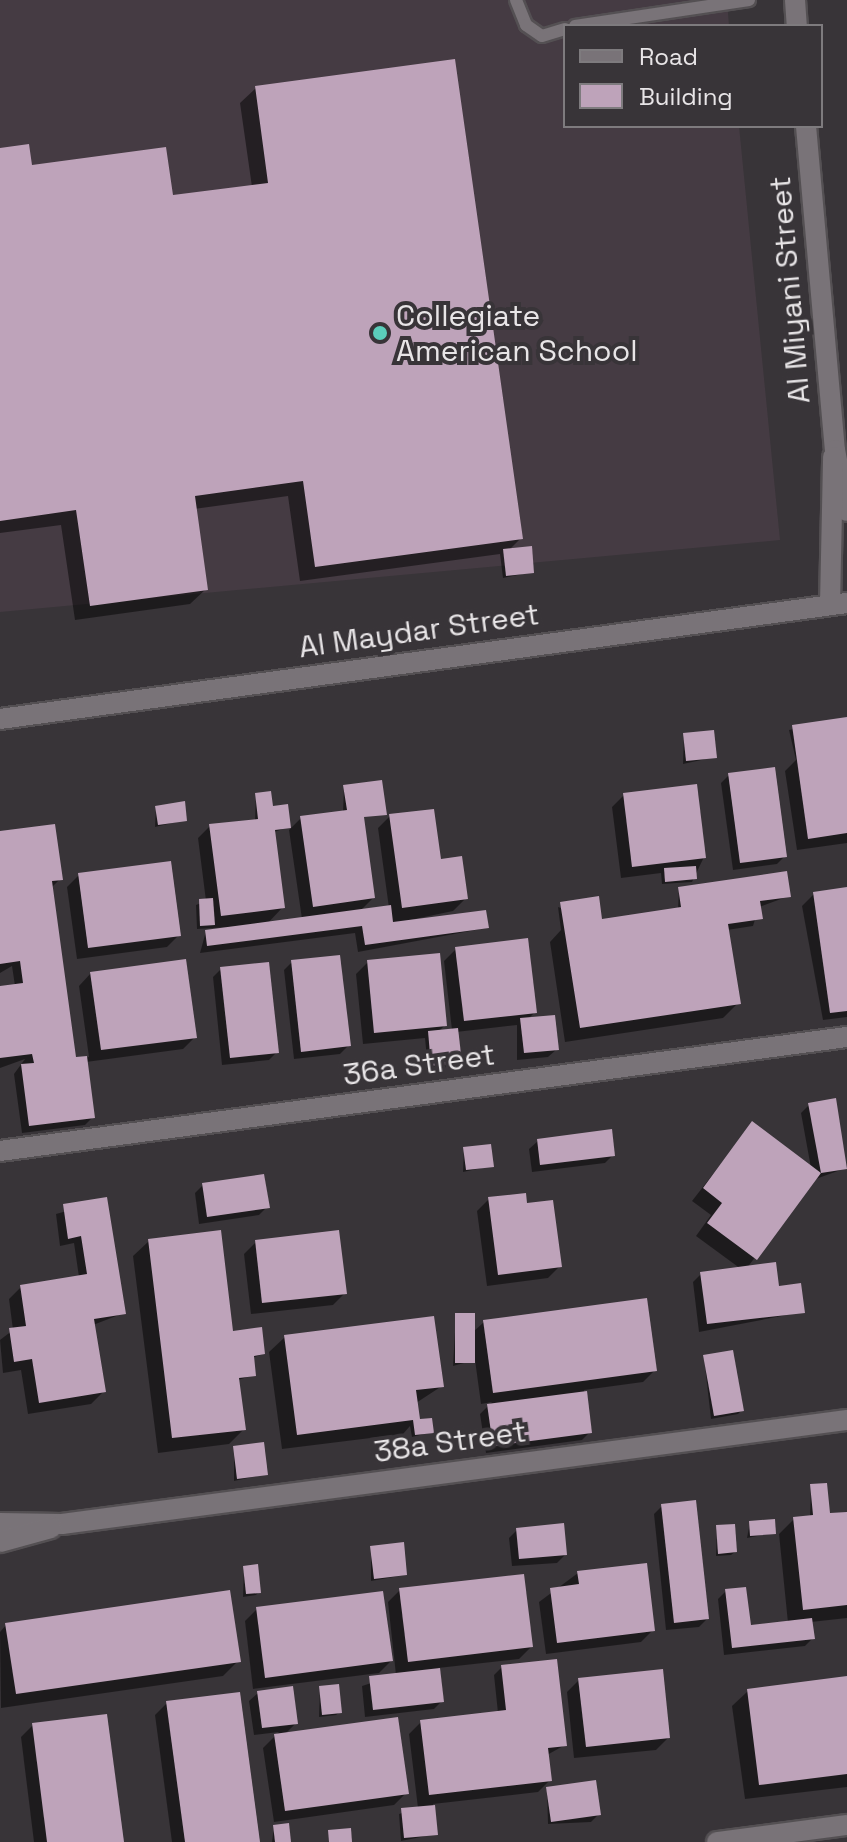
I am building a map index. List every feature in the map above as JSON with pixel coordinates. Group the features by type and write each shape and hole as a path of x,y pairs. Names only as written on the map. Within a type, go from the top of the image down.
{"street":[{"path":"795,0 797,24"},
{"name":"Al Miyani Street","path":"806,128 835,450 839,604"},
{"name":"Al Miyani Street","path":"835,450 847,511"},
{"name":"Al Maydar Street","path":"0,719 839,604"},
{"name":"36a Street","path":"0,1151 847,1037"},
{"name":"38a Street","path":"0,1523 62,1524 847,1420"},
{"name":"38a Street","path":"0,1542 62,1524"},
{"path":"717,1842 847,1825"}],"lane":[{"path":"516,0 526,25 542,36 563,30"},
{"path":"588,24 749,0"}],"shaded area":[{"name":"Collegiate American School","path":"0,0 727,0 729,24 563,24 563,128 739,128 780,540 0,612"}],"building":[{"path":"455,59 523,539 315,567 303,481 195,496 208,590 90,606 76,510 0,521 0,148 29,144 32,165 166,147 173,195 268,183 255,86"},
{"path":"532,546 534,573 506,576 503,549"},
{"path":"847,717 847,833 808,839 792,725"},
{"path":"714,730 717,758 686,761 683,733"},
{"path":"775,767 787,857 740,863 728,773"},
{"path":"382,780 387,815 364,817 375,898 313,907 300,816 347,810 343,785"},
{"path":"697,784 706,858 632,867 623,793"},
{"path":"271,791 273,806 288,804 291,828 275,830 285,908 221,916 209,824 258,819 255,793"},
{"path":"185,801 187,821 158,825 155,806"},
{"path":"434,809 441,859 462,856 468,899 402,908 389,814"},
{"path":"55,824 63,880 52,881 76,1057 87,1056 95,1118 29,1126 21,1064 34,1063 32,1054 0,1058 0,986 23,983 20,961 0,964 0,831"},
{"path":"171,861 181,936 88,948 78,873"},
{"path":"696,866 697,879 665,882 664,868"},
{"path":"787,871 791,897 760,901 763,919 728,924 741,1004 580,1028 560,902 599,896 602,919 681,907 678,887"},
{"path":"847,887 847,1011 830,1013 813,892"},
{"path":"213,898 215,925 200,926 199,899"},
{"path":"391,905 393,922 486,910 489,928 365,945 362,926 207,946 205,930"},
{"path":"528,938 537,1013 464,1021 455,947"},
{"path":"440,953 447,1026 374,1033 367,960"},
{"path":"340,955 351,1046 301,1052 291,960"},
{"path":"186,959 197,1038 101,1050 90,972"},
{"path":"269,962 279,1053 230,1058 220,967"},
{"path":"555,1015 559,1050 524,1053 520,1018"},
{"path":"458,1028 462,1063 431,1066 428,1031"},
{"path":"836,1098 847,1169 821,1173 808,1103"},
{"path":"752,1121 821,1173 757,1260 707,1223 722,1203 703,1188"},
{"path":"612,1129 615,1156 540,1165 537,1139"},
{"path":"491,1144 494,1167 466,1170 463,1147"},
{"path":"264,1174 270,1208 207,1217 202,1183"},
{"path":"526,1193 527,1203 553,1200 562,1267 498,1275 488,1197"},
{"path":"107,1197 126,1314 94,1319 106,1392 39,1403 32,1359 14,1362 9,1328 26,1326 20,1285 87,1274 81,1236 68,1239 63,1204"},
{"path":"221,1230 233,1331 262,1327 265,1354 254,1356 256,1376 239,1378 246,1430 172,1438 148,1239"},
{"path":"339,1230 347,1294 262,1303 255,1240"},
{"path":"776,1262 779,1286 801,1283 805,1313 707,1324 700,1272"},
{"path":"647,1298 657,1371 493,1393 483,1320"},
{"path":"455,1313 475,1313 475,1363 455,1363"},
{"path":"434,1316 444,1387 416,1390 420,1419 432,1418 434,1433 415,1435 413,1420 297,1435 284,1335"},
{"path":"733,1350 744,1411 714,1416 703,1355"},
{"path":"587,1391 592,1433 493,1446 487,1404"},
{"path":"264,1442 268,1475 237,1479 233,1446"},
{"path":"827,1483 830,1513 847,1512 847,1605 803,1610 793,1517 813,1515 810,1484"},
{"path":"696,1500 709,1619 674,1623 661,1504"},
{"path":"775,1519 776,1534 750,1536 749,1521"},
{"path":"564,1523 567,1555 519,1559 516,1528"},
{"path":"735,1524 737,1552 718,1554 716,1525"},
{"path":"404,1542 407,1575 374,1579 370,1546"},
{"path":"647,1563 655,1631 557,1643 550,1588 579,1584 577,1571"},
{"path":"258,1564 261,1593 246,1594 243,1566"},
{"path":"524,1574 533,1647 408,1662 399,1588"},
{"path":"746,1587 751,1625 812,1618 815,1639 732,1648 725,1589"},
{"path":"230,1590 241,1662 16,1694 5,1623"},
{"path":"383,1591 393,1661 265,1678 256,1607"},
{"path":"557,1659 567,1746 548,1748 552,1781 429,1795 420,1720 506,1710 501,1665"},
{"path":"440,1668 444,1702 373,1710 369,1676"},
{"path":"663,1669 670,1738 586,1747 578,1678"},
{"path":"847,1676 847,1774 759,1785 747,1689"},
{"path":"339,1684 342,1713 322,1715 319,1686"},
{"path":"293,1686 298,1724 262,1728 257,1691"},
{"path":"240,1692 260,1842 185,1842 166,1701"},
{"path":"107,1714 124,1842 47,1842 32,1723"},
{"path":"398,1717 409,1794 285,1811 274,1734"},
{"path":"596,1780 601,1815 551,1822 546,1787"},
{"path":"435,1805 438,1835 404,1838 401,1808"},
{"path":"289,1823 291,1842 275,1842 273,1825"},
{"path":"351,1828 352,1842 329,1842 328,1830"}],"place":[{"name":"Collegiate American School","path":"380,333"}]}
